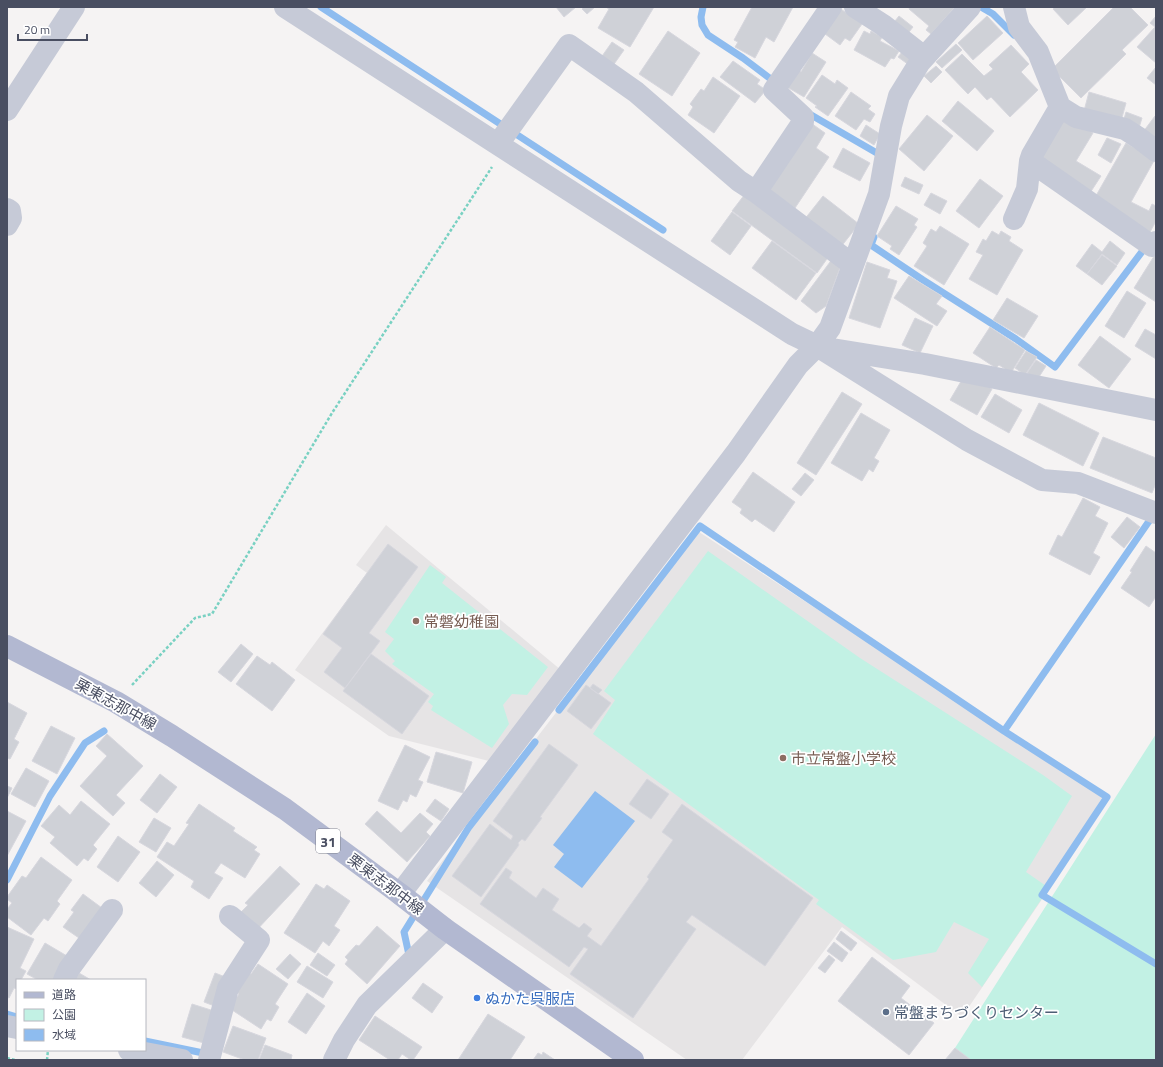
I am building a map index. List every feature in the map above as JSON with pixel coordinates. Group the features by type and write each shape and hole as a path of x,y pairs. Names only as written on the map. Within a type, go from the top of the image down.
{"main road":[{"name":"栗東志那中線","path":"7,646 116,702 172,736 285,810 400,894 445,929 633,1060"}],"street":[{"path":"7,110 74,7"},
{"path":"286,7 504,138 792,334 817,346 967,440 1042,480 1078,483 1155,510"},
{"path":"748,187 803,122 803,117 774,90 830,7"},
{"path":"855,7 883,25 924,57"},
{"path":"400,894 736,453 798,365 817,346 830,328 879,194 891,126 900,96 924,57 970,7"},
{"path":"1014,7 1019,27 1038,52 1060,107 1076,117 1125,129 1156,151"},
{"path":"504,138 569,45 636,92 748,187 853,265"},
{"path":"1014,220 1027,189 1032,155 1060,107"},
{"path":"1030,161 1152,246 1156,242"},
{"path":"7,209 10,211 11,218 7,225"},
{"path":"817,346 925,364 1156,410"},
{"path":"64,979 69,969 112,910"},
{"path":"209,1060 228,988 259,940 230,916"},
{"path":"334,1060 344,1040 368,1005 445,929"},
{"path":"134,1051 182,1060"}],"path":[{"path":"116,702 195,618 212,614 332,414 504,138"},
{"path":"7,1058 15,1060"}],"shaded area":[{"name":"常磐幼稚園","path":"386,525 561,670 489,761 389,736 295,670 367,573 356,565"},
{"name":"市立常盤小学校","path":"696,530 1103,796 1049,889 962,1017 842,927 742,1060 687,1060 427,881"}],"green space":[{"path":"708,551 860,658 1043,775 1072,796 1026,872 1049,888 982,987 968,973 989,939 954,922 936,952 893,960 816,904 819,900 593,734 615,700 604,691"},
{"path":"430,565 446,577 442,583 548,667 527,695 512,694 503,705 509,724 492,748 431,710 433,706 428,702 434,694 392,664 395,661 385,651 394,639 385,632"},
{"path":"1156,734 1156,1060 971,1060 955,1048"}],"water":[{"path":"595,791 635,821 582,888 554,867 564,854 553,845"}],"building":[{"path":"556,7 576,7 564,17"},
{"path":"584,7 595,7 587,14 582,9"},
{"path":"606,7 654,7 630,47 598,28 609,9"},
{"path":"752,7 793,7 774,42 766,37 755,58 735,47 738,42 734,40"},
{"path":"838,7 862,24 850,41 845,38 840,45 821,31"},
{"path":"910,7 955,7 931,34 926,30 929,26 909,9"},
{"path":"1055,7 1087,7 1068,25 1053,9"},
{"path":"1114,7 1130,7 1148,25 1122,50 1126,54 1081,98 1052,69"},
{"path":"899,16 913,27 905,37 891,26"},
{"path":"987,16 1003,33 973,60 958,43"},
{"path":"1156,16 1156,63 1137,47 1155,27 1150,23"},
{"path":"668,31 700,53 672,96 639,74"},
{"path":"864,31 870,34 871,31 882,37 880,41 899,51 894,59 891,58 885,67 854,50"},
{"path":"612,42 624,50 612,67 600,59"},
{"path":"956,44 962,50 942,68 936,62"},
{"path":"1011,45 1029,64 1021,72 1038,90 1010,117 991,97 987,100 975,87 968,94 945,70 962,54 984,76 993,69 989,65"},
{"path":"902,52 912,59 909,65 898,57"},
{"path":"812,53 826,62 804,97 787,87 798,70 801,72"},
{"path":"733,61 760,80 757,84 766,90 755,103 720,77"},
{"path":"936,66 942,72 931,83 924,76"},
{"path":"1156,67 1156,85 1147,78"},
{"path":"822,75 835,84 837,80 848,88 828,116 815,107 817,106 806,98"},
{"path":"713,77 740,96 714,133 688,115 693,107 690,104 701,89 704,91"},
{"path":"851,92 871,106 868,109 875,114 870,122 864,119 856,130 835,116"},
{"path":"1089,92 1126,103 1121,121 1084,111"},
{"path":"958,101 994,131 977,151 942,121"},
{"path":"1126,112 1142,118 1138,131 1122,126"},
{"path":"927,115 953,136 924,171 899,149"},
{"path":"1066,116 1093,133 1076,161 1101,176 1088,196 1037,163"},
{"path":"1156,116 1156,142 1143,132"},
{"path":"808,121 825,133 816,148 829,157 795,208 764,187"},
{"path":"866,125 880,134 874,145 860,136"},
{"path":"1107,138 1121,144 1111,163 1098,155"},
{"path":"1126,143 1155,159 1131,202 1149,211 1152,204 1156,206 1156,221 1150,232 1093,201"},
{"path":"843,148 870,163 860,181 833,167"},
{"path":"905,177 923,185 919,194 901,186"},
{"path":"980,179 1003,196 979,228 956,211"},
{"path":"931,193 947,201 940,214 924,205"},
{"path":"745,194 829,256 817,273 732,211"},
{"path":"823,196 859,224 840,248 804,220"},
{"path":"896,206 918,219 914,225 917,227 899,255 890,249 892,246 877,236"},
{"path":"732,212 751,226 730,255 711,241"},
{"path":"940,226 969,244 944,285 914,266 927,246 923,243 931,229 936,232"},
{"path":"992,231 999,235 1001,231 1011,237 1009,241 1023,250 997,295 969,279 983,255 976,252 983,239 986,241"},
{"path":"772,241 816,273 796,300 752,268"},
{"path":"1110,241 1125,253 1117,265 1102,254 1087,274 1076,266 1092,244 1102,252"},
{"path":"1156,253 1156,302 1134,288"},
{"path":"1102,255 1117,266 1102,285 1087,274"},
{"path":"833,258 841,265 826,306 816,313 801,301"},
{"path":"867,262 890,270 887,278 897,281 880,328 849,318"},
{"path":"909,276 942,296 936,304 947,311 937,326 894,298"},
{"path":"1127,291 1146,303 1124,338 1105,326"},
{"path":"1007,298 1038,316 1024,338 993,320"},
{"path":"915,318 933,326 920,353 902,345"},
{"path":"990,327 1025,350 1011,373 999,365 996,368 973,353"},
{"path":"1145,329 1156,335 1156,359 1135,346"},
{"path":"1100,336 1131,359 1109,388 1078,365"},
{"path":"1026,351 1037,357 1025,375 1015,368"},
{"path":"1036,360 1046,366 1037,380 1027,373"},
{"path":"963,378 976,380 992,389 977,415 950,400"},
{"path":"842,392 862,404 816,475 797,463"},
{"path":"995,394 1022,410 1009,433 981,417"},
{"path":"1039,403 1099,433 1083,466 1023,435"},
{"path":"861,413 890,430 874,458 879,461 873,472 869,469 862,481 831,463"},
{"path":"1103,437 1156,458 1156,483 1152,493 1090,468"},
{"path":"753,472 795,502 774,532 755,519 752,522 740,513 742,509 732,502"},
{"path":"805,473 814,480 801,496 792,489"},
{"path":"1083,498 1100,507 1095,516 1108,523 1093,553 1100,557 1090,575 1049,554 1058,535 1062,537"},
{"path":"1127,517 1140,527 1124,548 1111,537"},
{"path":"388,544 418,567 369,633 380,641 345,688 324,672 342,648 323,634"},
{"path":"1146,546 1156,553 1156,599 1155,598 1149,607 1121,588 1132,572 1130,571"},
{"path":"241,644 253,654 231,682 218,672"},
{"path":"371,654 429,696 402,734 343,691"},
{"path":"257,656 270,665 272,662 295,680 272,711 236,684"},
{"path":"593,684 602,690 598,694 590,688"},
{"path":"586,685 611,703 591,729 567,711"},
{"path":"7,702 27,713 14,739 19,742 10,759 7,758"},
{"path":"51,726 75,738 57,774 32,761"},
{"path":"107,734 143,766 116,795 125,803 113,816 80,786 107,756 96,746"},
{"path":"549,744 578,765 540,817 542,818 525,841 522,839 518,843 519,845 481,897 452,876 490,824 511,840 513,836 493,821"},
{"path":"405,745 430,757 418,780 423,782 416,797 410,794 407,802 403,800 398,810 378,801"},
{"path":"436,752 472,762 463,793 427,782"},
{"path":"26,768 49,781 35,807 11,794"},
{"path":"160,774 177,787 157,813 140,800"},
{"path":"647,779 669,794 651,819 629,804"},
{"path":"7,786 12,788 7,798"},
{"path":"435,799 449,809 441,821 426,811"},
{"path":"81,801 110,824 93,845 97,849 88,861 84,858 77,866 50,843 55,837 41,826 59,805 70,815"},
{"path":"199,804 235,828 233,831 257,847 254,850 260,854 245,878 221,863 214,873 223,878 209,899 191,887 194,881 157,857 167,842 174,846 189,824 186,823"},
{"path":"682,804 813,898 765,966 692,915 686,922 696,929 633,1018 570,974 588,949 584,947 569,967 480,904 506,868 512,872 509,878 536,898 543,888 559,899 552,910 579,928 584,923 592,929 587,936 601,946 649,879 647,877 673,840 662,832"},
{"path":"7,811 26,821 7,856"},
{"path":"377,811 401,833 420,813 433,824 426,832 430,836 407,862 365,824"},
{"path":"154,818 171,828 156,852 139,842"},
{"path":"118,836 140,852 118,882 97,867"},
{"path":"41,857 72,880 57,901 60,904 48,921 44,918 31,935 7,917 7,909 12,903 7,899 7,897 22,876 26,878"},
{"path":"157,861 174,875 156,897 139,883"},
{"path":"280,866 300,884 252,935 240,913 248,905 245,903"},
{"path":"316,884 324,889 327,885 350,901 334,926 340,930 329,946 323,941 315,953 284,933"},
{"path":"83,894 102,908 79,938 63,927 74,912 71,910"},
{"path":"377,926 400,946 367,984 345,964 348,960 345,957 356,945 359,946"},
{"path":"7,927 34,939 20,968 26,971 22,979 16,979 16,989 14,988 9,998 7,997"},
{"path":"841,931 857,943 851,951 836,939"},
{"path":"834,942 848,953 842,962 827,951"},
{"path":"45,943 67,956 54,979 36,979 27,974"},
{"path":"318,953 335,965 327,976 310,965"},
{"path":"290,954 301,964 288,979 276,969"},
{"path":"829,955 835,960 825,973 818,968"},
{"name":"常盤まちづくりセンター","path":"872,957 910,986 901,998 934,1023 909,1055 838,1001"},
{"path":"258,964 288,984 275,1004 279,1007 271,1021 267,1019 261,1029 229,1008 239,994 233,990 246,971 251,974"},
{"path":"307,966 333,982 323,998 297,982"},
{"path":"79,973 89,979 76,979"},
{"path":"215,973 228,978 217,1007 204,1002"},
{"path":"423,983 443,997 432,1013 412,998"},
{"path":"307,993 325,1006 306,1034 288,1022"},
{"path":"192,1004 214,1011 204,1043 182,1037"},
{"path":"488,1014 525,1037 510,1060 458,1060"},
{"path":"375,1016 422,1047 413,1060 402,1054 398,1060 390,1060 359,1040"},
{"path":"233,1026 266,1038 258,1060 245,1060 223,1052"},
{"path":"265,1045 292,1055 291,1060 259,1060"},
{"path":"955,1048 971,1060 945,1060"},
{"path":"543,1052 555,1060 533,1060 538,1053 542,1055"}],"waterway":[{"path":"321,7 663,230"},
{"path":"703,7 701,17 702,25 708,35 743,58 776,83"},
{"path":"981,7 993,14 1014,35"},
{"path":"806,112 882,156"},
{"path":"874,237 871,245 1016,339 1055,367 1147,245"},
{"path":"1004,731 1154,514"},
{"path":"559,710 700,526 1004,731 1107,797 1042,895 1156,964"},
{"path":"7,880 50,796 85,743 104,731"},
{"path":"407,957 409,955 404,932 469,827 535,742"},
{"path":"7,1014 16,1017"},
{"path":"146,1041 208,1054"}],"place":[{"name":"常磐幼稚園","path":"416,621"},
{"name":"市立常盤小学校","path":"783,758"},
{"name":"ぬかた呉服店","path":"477,998"},
{"name":"常盤まちづくりセンター","path":"886,1012"}]}
